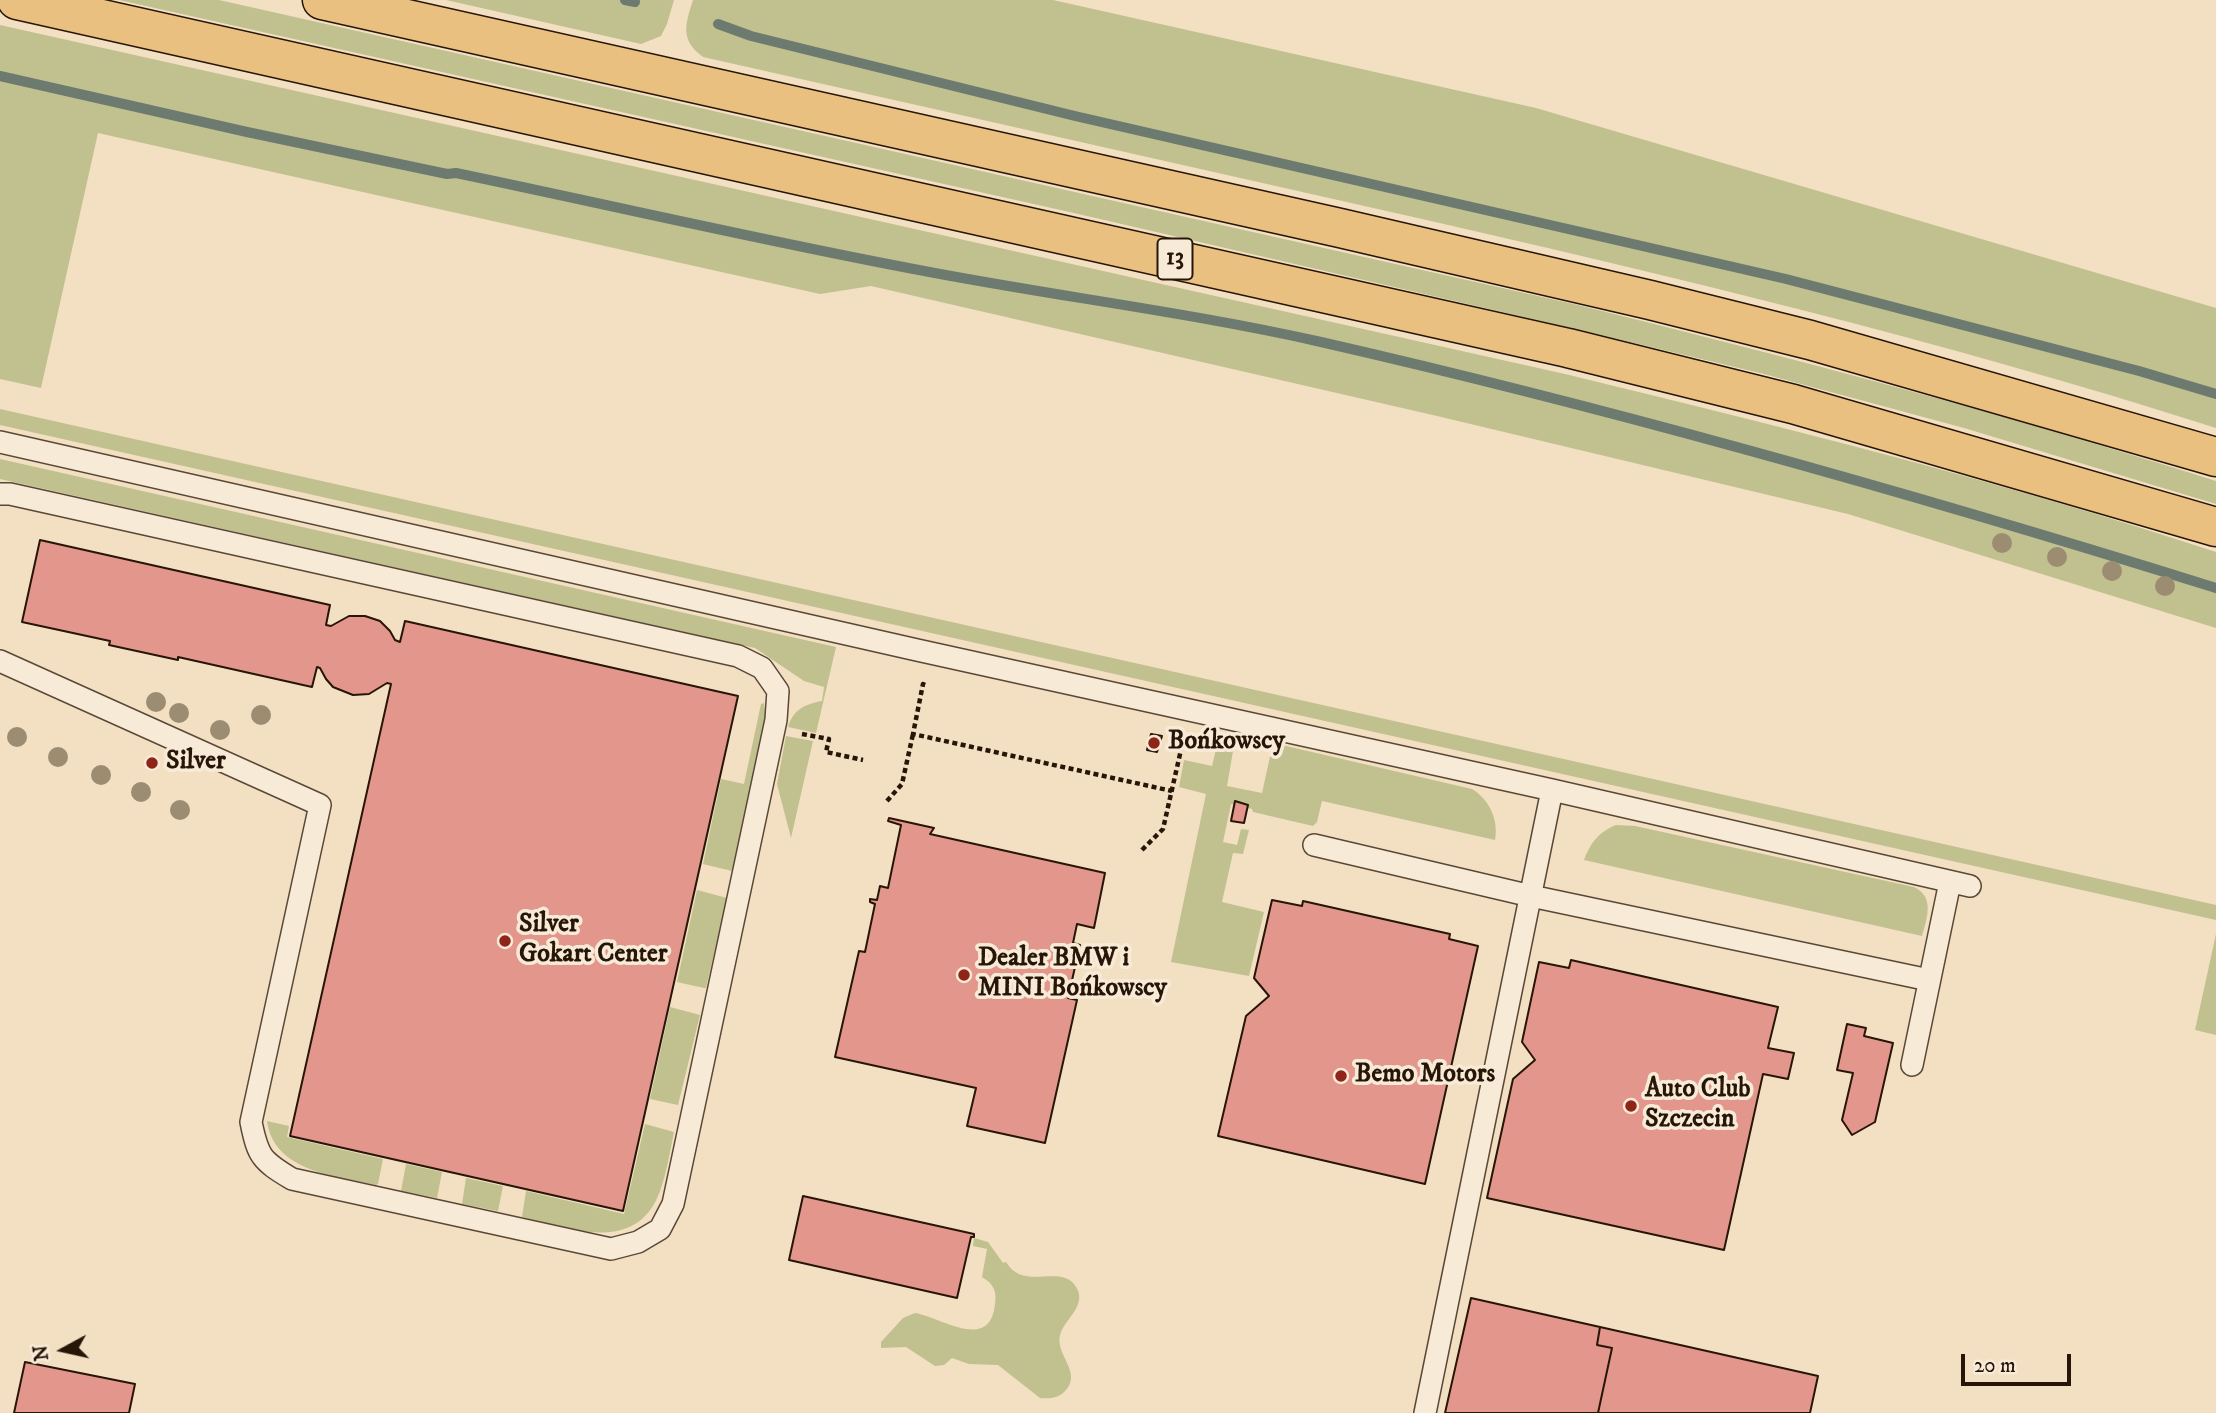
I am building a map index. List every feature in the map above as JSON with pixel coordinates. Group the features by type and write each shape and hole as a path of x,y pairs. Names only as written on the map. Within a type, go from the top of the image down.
{"main road":[{"name":"13","path":"17,0 1568,348 1793,404 2216,527"},
{"path":"322,0 1639,297 1810,340 2216,457"}],"lane":[{"path":"0,442 1960,884 1929,980 1912,1065"},
{"path":"0,494 10,494 737,656 762,668 778,691 776,720 673,1204 660,1229 638,1242 611,1249 292,1179 269,1165 256,1149 251,1122 320,806 0,661"},
{"path":"1425,1413 1552,790"},
{"path":"1314,845 1531,896 1929,980"}],"path":[{"path":"887,801 902,784 920,700"},
{"path":"913,734 1172,791"},
{"path":"818,737 829,739 826,752 863,761"},
{"path":"1142,850 1163,830 1179,758"}],"shaded area":[{"path":"119,0 219,0 1578,305 1898,388 2137,456 2216,481 2216,504 1964,428 1764,374 1074,213"},
{"path":"446,0 674,0 661,36 641,44"},
{"path":"693,0 1053,0 1536,108 2216,308 2216,428 2012,366 1702,285 703,57 691,44 686,32"},
{"path":"0,25 1565,374 1973,478 2216,552 2216,628 1848,514 1437,416 871,286 820,294 98,133 41,388 0,379"},
{"path":"0,409 2216,905 2216,920 0,425"},
{"path":"0,459 836,647 816,733 788,727 800,709 822,701 824,687 804,681 755,648 0,479"},
{"path":"764,703 766,721 732,871 703,864 721,779 744,784 761,704"},
{"path":"1220,733 1237,735 1235,743 1223,742 1222,749 1233,751 1227,786 1262,793 1273,743 1472,789 1488,804 1494,818 1495,840 1322,801 1317,822 1313,826 1231,804 1223,842 1237,845 1241,829 1249,830 1243,854 1233,853 1222,902 1264,912 1249,976 1171,962 1206,794 1179,787 1184,760 1212,766"},
{"path":"786,736 813,741 791,838 777,784"},
{"path":"1616,825 1635,826 1914,887 1921,891 1927,902 1922,936 1584,860 1596,838"},
{"path":"697,890 727,898 706,988 677,982"},
{"path":"2216,934 2216,1035 2195,1030"},
{"path":"670,1007 700,1015 678,1105 650,1099"},
{"path":"267,1121 289,1126 287,1137 383,1159 378,1184 326,1174 294,1161 281,1151 272,1138"},
{"path":"645,1124 674,1132 660,1191 649,1211 635,1224 619,1231 581,1231 522,1217 526,1191 624,1214"},
{"path":"406,1164 442,1172 437,1198 401,1191"},
{"path":"466,1178 503,1186 498,1211 462,1204"},
{"path":"974,1238 988,1242 1003,1263 1006,1262 1022,1275 1067,1279 1078,1291 1076,1309 1059,1340 1071,1377 1070,1384 1060,1395 1040,1398 998,1365 969,1364 952,1358 944,1365 935,1366 906,1347 881,1348 881,1342 903,1318 915,1313 950,1325 974,1329 984,1327 991,1319 995,1292 992,1285 982,1277 987,1249 973,1246"}],"building":[{"path":"40,540 330,605 326,625 331,626 349,616 365,616 380,621 395,640 400,642 405,621 738,696 623,1211 290,1136 391,684 387,683 369,694 353,695 333,687 317,667 312,687 178,657 178,660 109,645 110,641 22,622"},
{"name":"Bońkowscy","path":"1151,734 1162,736 1157,752 1147,750"},
{"path":"1235,801 1248,805 1244,823 1231,821"},
{"name":"Dealer BMW i MINI Bońkowscy","path":"889,818 934,828 930,834 1105,873 1094,928 1077,924 1073,943 1080,945 1068,998 1077,1000 1045,1143 967,1126 976,1088 835,1057 859,951 865,952 875,904 870,902 870,899 877,900 880,886 888,888 901,825 888,821"},
{"name":"Bemo Motors","path":"1272,900 1302,906 1303,901 1450,934 1449,939 1478,946 1425,1184 1218,1136 1246,1016 1269,996 1254,978"},
{"name":"Auto Club Szczecin","path":"1571,960 1778,1007 1768,1048 1794,1053 1788,1079 1763,1074 1724,1250 1487,1198 1513,1079 1535,1060 1522,1042 1539,962 1569,968"},
{"path":"1847,1024 1866,1028 1864,1036 1893,1043 1875,1122 1852,1135 1842,1120 1853,1073 1837,1070"},
{"path":"803,1196 974,1234 974,1237 971,1237 957,1298 789,1260"},
{"path":"1471,1298 1600,1327 1597,1345 1612,1348 1598,1413 1445,1413"},
{"path":"1600,1327 1818,1376 1810,1413 1598,1413 1612,1348 1597,1345"},
{"path":"25,1362 135,1384 129,1413 14,1413"}],"waterway":[{"path":"625,0 635,2"},
{"path":"718,24 751,36 1075,116 1786,279 2139,371 2216,394"},
{"path":"0,76 247,132 447,174 456,173 861,259 1321,342 1547,397 1771,456 2216,588"}],"place":[{"name":"Bońkowscy","path":"1154,743"},
{"name":"Silver","path":"152,763"},
{"name":"Silver Gokart Center","path":"505,941"},
{"name":"Dealer BMW i MINI Bońkowscy","path":"964,975"},
{"name":"Bemo Motors","path":"1341,1076"},
{"name":"Auto Club Szczecin","path":"1631,1106"}]}
